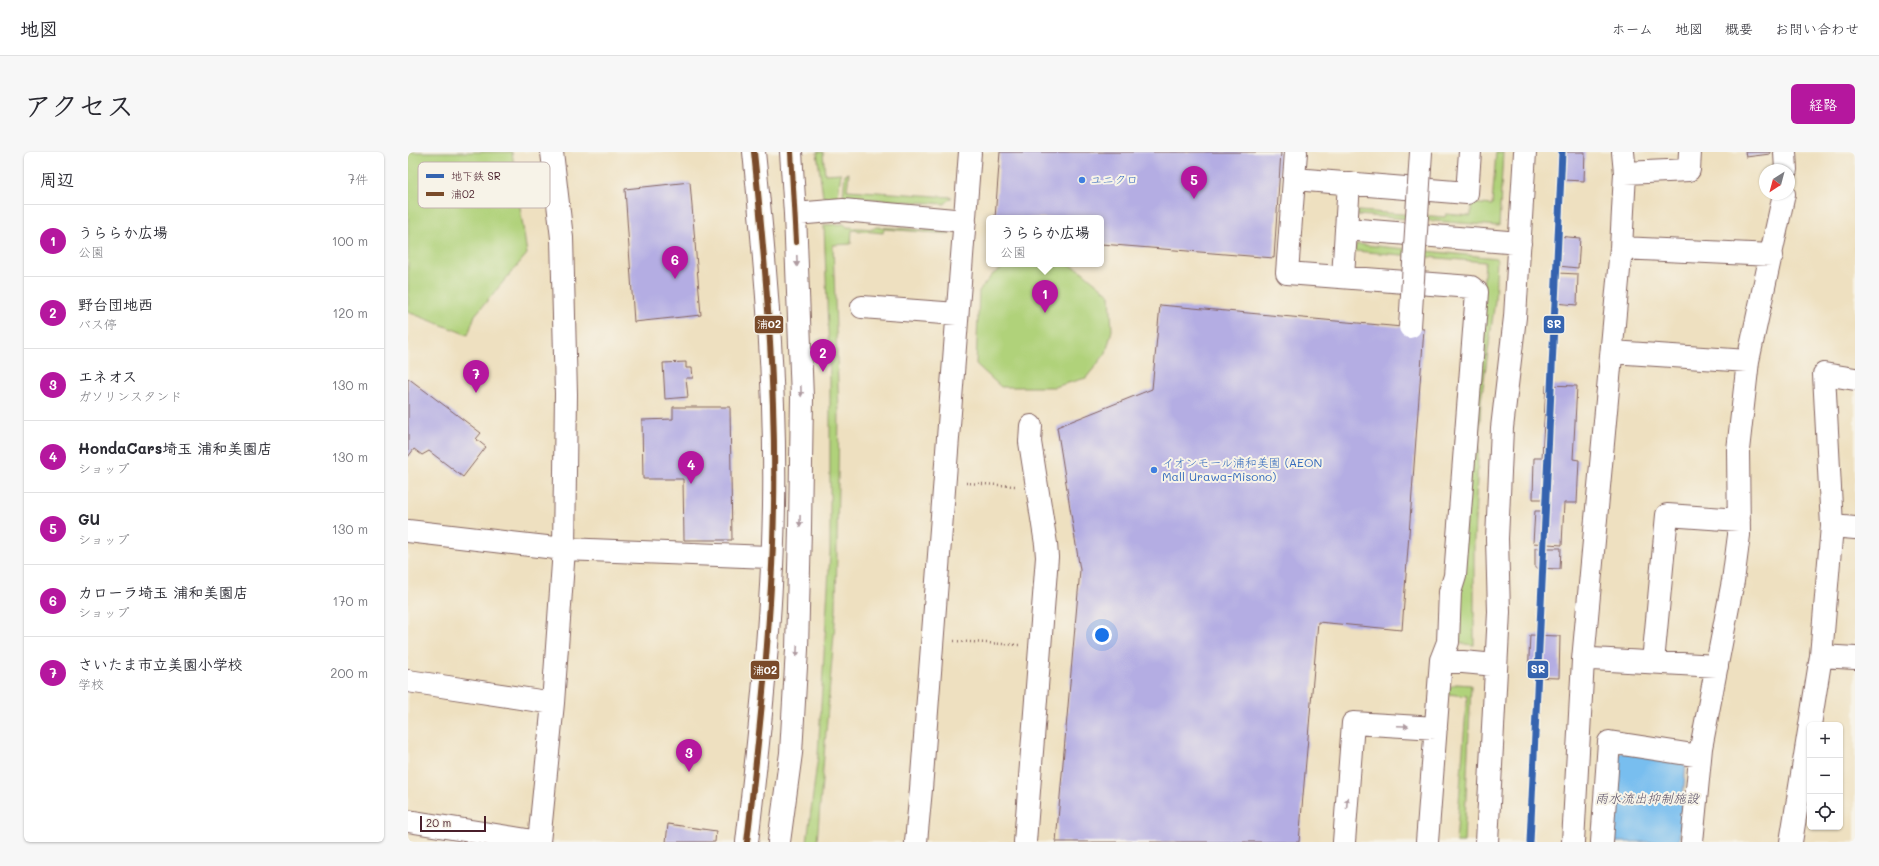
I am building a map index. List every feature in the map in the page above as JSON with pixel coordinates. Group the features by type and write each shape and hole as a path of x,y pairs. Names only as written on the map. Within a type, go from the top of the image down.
{"street":[{"path":"408,821 539,842 553,703 564,549 566,394 562,238 552,152"},
{"path":"747,842 769,617 774,506 773,413 768,314 754,152"},
{"path":"779,842 791,753 797,649 800,528 802,398 795,214 791,152"},
{"path":"916,842 970,152"},
{"path":"1296,152 1287,273 1471,287 1477,292 1455,576 1450,592 1448,642 1441,660 1427,842"},
{"path":"1410,327 1420,152"},
{"path":"1294,179 1467,193 1470,152"},
{"path":"1487,842 1499,612 1497,539 1502,428 1515,317 1525,152"},
{"path":"1573,842 1583,660 1621,248 1624,162 1689,170 1690,152"},
{"path":"1785,152 1786,164"},
{"path":"1343,277 1350,183"},
{"path":"1692,842 1700,756 1733,581 1739,536 1738,450 1748,361 1783,200"},
{"path":"795,214 843,210 965,221"},
{"path":"1346,229 1520,243"},
{"path":"1621,248 1772,255"},
{"path":"862,307 957,314"},
{"path":"1612,352 1748,361"},
{"path":"1810,722 1821,656 1832,526 1824,374 1855,379"},
{"path":"1025,842 1047,557 1030,442 1030,426"},
{"path":"1653,662 1667,515 1739,520"},
{"path":"1832,526 1855,528"},
{"path":"408,531 564,549 772,557"},
{"path":"1821,656 1855,658"},
{"path":"1441,660 1496,665"},
{"path":"1583,660 1717,666"},
{"path":"408,681 553,703"},
{"path":"1344,842 1353,723 1436,728"},
{"path":"1602,842 1609,742 1700,756"},
{"path":"1791,842 1807,743"}],"path":[{"path":"945,481 1019,487"},
{"path":"933,639 1020,646"}],"green space":[{"path":"408,152 512,152 513,162 418,162 418,208 520,208 527,254 475,315 468,335 408,312"},
{"path":"817,152 823,152 825,174 841,173 838,196 823,197"},
{"path":"1496,152 1503,152 1499,226 1357,215 1358,211 1445,217 1446,214 1471,216 1471,203 1492,205"},
{"path":"849,173 847,190 952,197 945,204 843,197 845,174"},
{"path":"844,224 847,227 873,229 876,227 950,231 950,234 884,229 883,233 852,230 851,244 833,245 839,412 836,610 817,842 807,842 818,755 830,553 830,380 824,225"},
{"path":"1356,244 1497,258 1495,301 1481,401 1474,539 1474,645 1461,643 1457,636 1485,262 1355,251"},
{"path":"1004,267 1074,267 1079,269 1110,295 1112,330 1106,353 1086,378 1054,387 1001,387 976,364 979,291 993,274"},
{"path":"1456,684 1471,685 1464,842 1456,842 1467,696 1448,694 1450,687"}],"water":[{"name":"雨水流出抑制施設","path":"1621,752 1686,763 1679,842 1610,842 1614,760"}],"building":[{"path":"1000,152 1281,152 1274,258 1104,244 1104,215 995,215"},
{"path":"1559,152 1585,152 1584,181 1563,180 1564,170 1558,170"},
{"path":"1745,152 1770,152 1770,154 1746,157"},
{"path":"690,182 701,315 634,322 625,189"},
{"path":"1556,236 1580,238 1578,268 1558,266 1559,258 1555,258"},
{"path":"1558,273 1578,274 1577,305 1554,303 1554,296 1551,296 1552,283 1557,283"},
{"path":"1160,305 1424,329 1402,630 1318,622 1299,842 1056,842 1080,570 1057,427 1152,389"},
{"path":"686,362 686,368 692,368 693,378 686,378 688,397 665,399 663,363"},
{"path":"408,378 481,433 476,439 486,447 463,477 429,451 422,455 414,449 408,457"},
{"path":"1546,385 1577,386 1573,459 1579,460 1577,503 1564,503 1562,545 1533,543 1535,511 1544,511 1545,499 1533,499 1534,458 1542,458"},
{"path":"673,407 730,407 732,540 684,540 683,479 643,479 642,420 673,419"},
{"path":"1535,548 1561,548 1560,569 1535,568"},
{"path":"1530,635 1560,636 1559,678 1528,677"},
{"path":"668,824 716,831 715,842 666,842"}],"metro line":[{"name":"SR","path":"1530,842 1562,152"}],"transit line":[{"name":"浦02","path":"747,842 761,716 768,632 774,506 772,373 754,152"},
{"name":"浦02","path":"791,152 796,242"}],"place":[{"name":"ユニクロ","path":"1082,180"},
{"name":"GU","path":"1194,199"},
{"name":"カローラ埼玉 浦和美園店","path":"675,279"},
{"name":"うららか広場","path":"1045,313"},
{"name":"野台団地西","path":"823,372"},
{"name":"さいたま市立美園小学校","path":"476,393"},
{"name":"イオンモール浦和美園 (AEON Mall Urawa-Misono)","path":"1154,470"},
{"name":"HondaCars埼玉 浦和美園店","path":"691,484"},
{"name":"エネオス","path":"689,772"}]}
